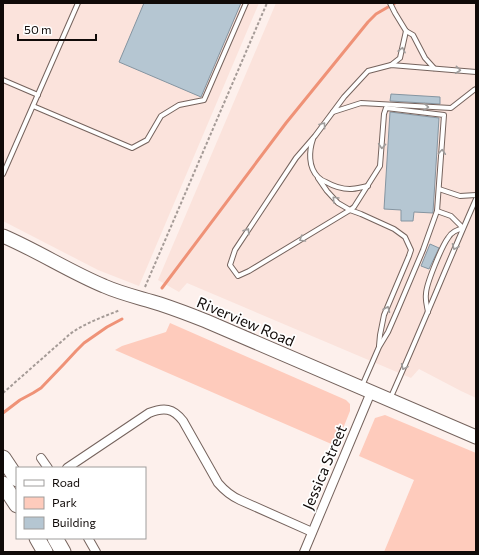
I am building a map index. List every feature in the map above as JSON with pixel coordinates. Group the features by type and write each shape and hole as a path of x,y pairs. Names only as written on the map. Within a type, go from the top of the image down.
{"highway":[{"path":"3,458 16,477"},
{"path":"3,484 16,504"},
{"path":"38,539 45,552"},
{"path":"56,539 64,552"}],"main road":[{"name":"Riverview Road","path":"3,236 80,276 106,287 185,313 233,332 476,437"}],"street":[{"name":"Jessica Street","path":"304,552 366,390"},
{"path":"68,467 149,413 163,409 173,411 183,421 218,483 232,497 312,532"},
{"path":"41,458 47,467"},
{"path":"89,539 96,552"}],"lane":[{"path":"3,174 78,3"},
{"path":"33,106 132,148 147,140 161,116 179,105 204,100 246,3"},
{"path":"390,3 394,14 406,31 413,35 425,58 434,68"},
{"path":"391,65 400,58 406,31"},
{"path":"379,347 388,332 438,211 444,115 386,108 384,114 380,166 354,207 238,276 230,265 235,250 296,158 315,136 344,97 368,71 391,65 476,72"},
{"path":"3,80 38,95"},
{"path":"333,112 362,104 451,108 476,89"},
{"path":"315,136 310,147 311,164 327,191 338,203 350,210 394,229 405,238 411,250 384,314 379,347 366,390"},
{"path":"318,178 340,188 349,189 368,186"},
{"path":"439,189 460,196 476,195"},
{"path":"390,400 476,199"},
{"path":"438,211 452,216 463,228"},
{"path":"428,313 426,292 443,246 448,237 454,231 463,228"}],"path":[{"path":"145,288 267,3"},
{"path":"3,393 77,329 96,319 120,310"}],"shaded area":[{"path":"3,3 259,3 139,286 98,270 3,221"},
{"path":"276,3 476,3 476,398 419,369 411,378 187,283 179,292 158,280"}],"green space":[{"path":"170,323 346,400 350,404 350,411 336,446 115,350 122,346 166,332"},
{"path":"385,415 476,453 476,552 384,552 414,480 359,456 375,418"}],"building":[{"path":"144,3 241,3 201,97 119,62"},
{"path":"391,94 440,97 440,104 390,101"},
{"path":"390,112 439,118 433,213 414,212 413,221 401,221 401,210 384,209"},
{"path":"430,244 439,248 429,269 421,266"}],"waterway":[{"path":"162,288 286,123 368,22 376,14 395,3"},
{"path":"3,413 20,400 41,388 84,343 107,327 122,319"}]}
